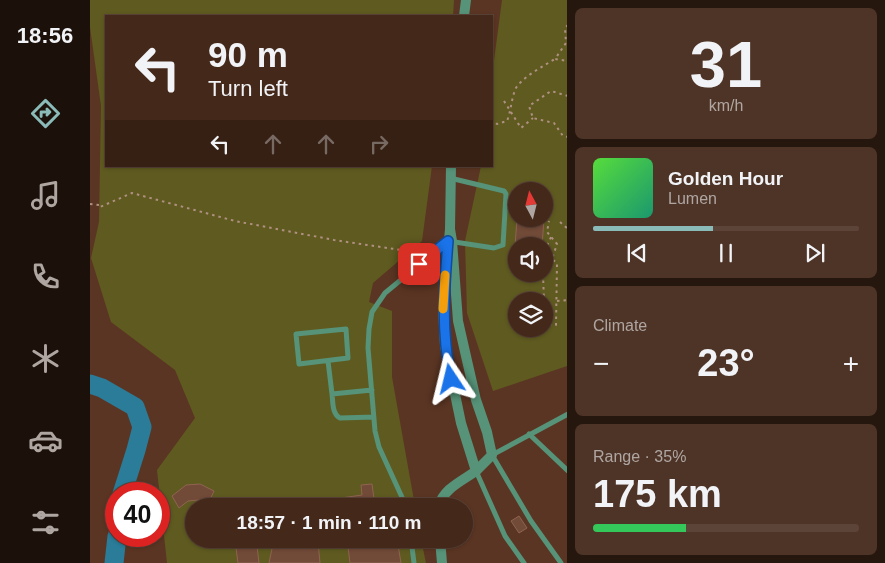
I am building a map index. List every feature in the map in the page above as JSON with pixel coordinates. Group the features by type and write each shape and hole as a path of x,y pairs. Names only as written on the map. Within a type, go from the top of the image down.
{"street":[{"path":"464,15 466,0"},
{"path":"441,498 450,488 476,471 492,455 489,438 476,400 458,321 450,241 451,167"},
{"path":"450,241 443,306 445,346 461,424 476,471"},
{"path":"441,548 442,563"}],"lane":[{"path":"402,498 375,432 368,348 372,312 385,293 431,254 450,241 494,248 503,245 506,194 500,189 450,178"},
{"path":"346,329 348,358 328,361 298,364 296,334 346,329"},
{"path":"328,361 334,413 340,418 374,417"},
{"path":"332,394 372,390"},
{"path":"561,563 531,521 492,455 567,415"},
{"path":"529,434 567,471"},
{"path":"476,471 505,536 524,563"},
{"path":"412,548 414,563"}],"path":[{"path":"493,121 497,124 507,121 515,88 535,70 555,59 566,43 565,28 567,26"},
{"path":"555,59 567,61"},
{"path":"533,118 529,106 551,91 567,96"},
{"path":"504,101 521,128 533,118"},
{"path":"533,118 554,123 563,136 567,137"},
{"path":"90,204 100,205 100,207 132,193 235,221 334,240 431,254"},
{"path":"560,222 567,228"},
{"path":"548,228 547,232 551,237"},
{"path":"553,240 556,244 553,255"},
{"path":"553,260 557,262 556,325 553,325"},
{"path":"557,301 567,300"}],"shaded area":[{"path":"90,0 454,0 453,15 105,15 105,167 432,167 422,241 373,283 369,302 392,311 392,377 414,498 185,498 185,548 423,548 426,563 167,563 165,547 170,547 170,482 158,482 157,470 195,418 175,370 111,322 91,258 99,222 101,106 90,27"},
{"path":"502,0 567,0 567,366 493,391 467,313 465,241 481,167 493,167 493,68"}],"building":[{"path":"516,228 543,228 543,237 516,237"},
{"path":"200,484 214,491 211,498 185,498 185,503 179,508 172,496 186,485"},
{"path":"372,484 374,498 341,498 362,495 361,485"},
{"path":"519,516 527,528 519,533 511,521"},
{"path":"236,548 257,548 259,563 238,563"},
{"path":"272,548 319,548 320,563 269,563"},
{"path":"348,548 398,548 401,563 350,563"}],"waterway":[{"path":"90,384 102,388 135,407 142,427 126,482"},
{"path":"114,563 116,547"}],"slow traffic":[{"path":"443,309 445,275"}],"route":[{"path":"419,264 448,241 443,306 445,346 451,379"}]}
